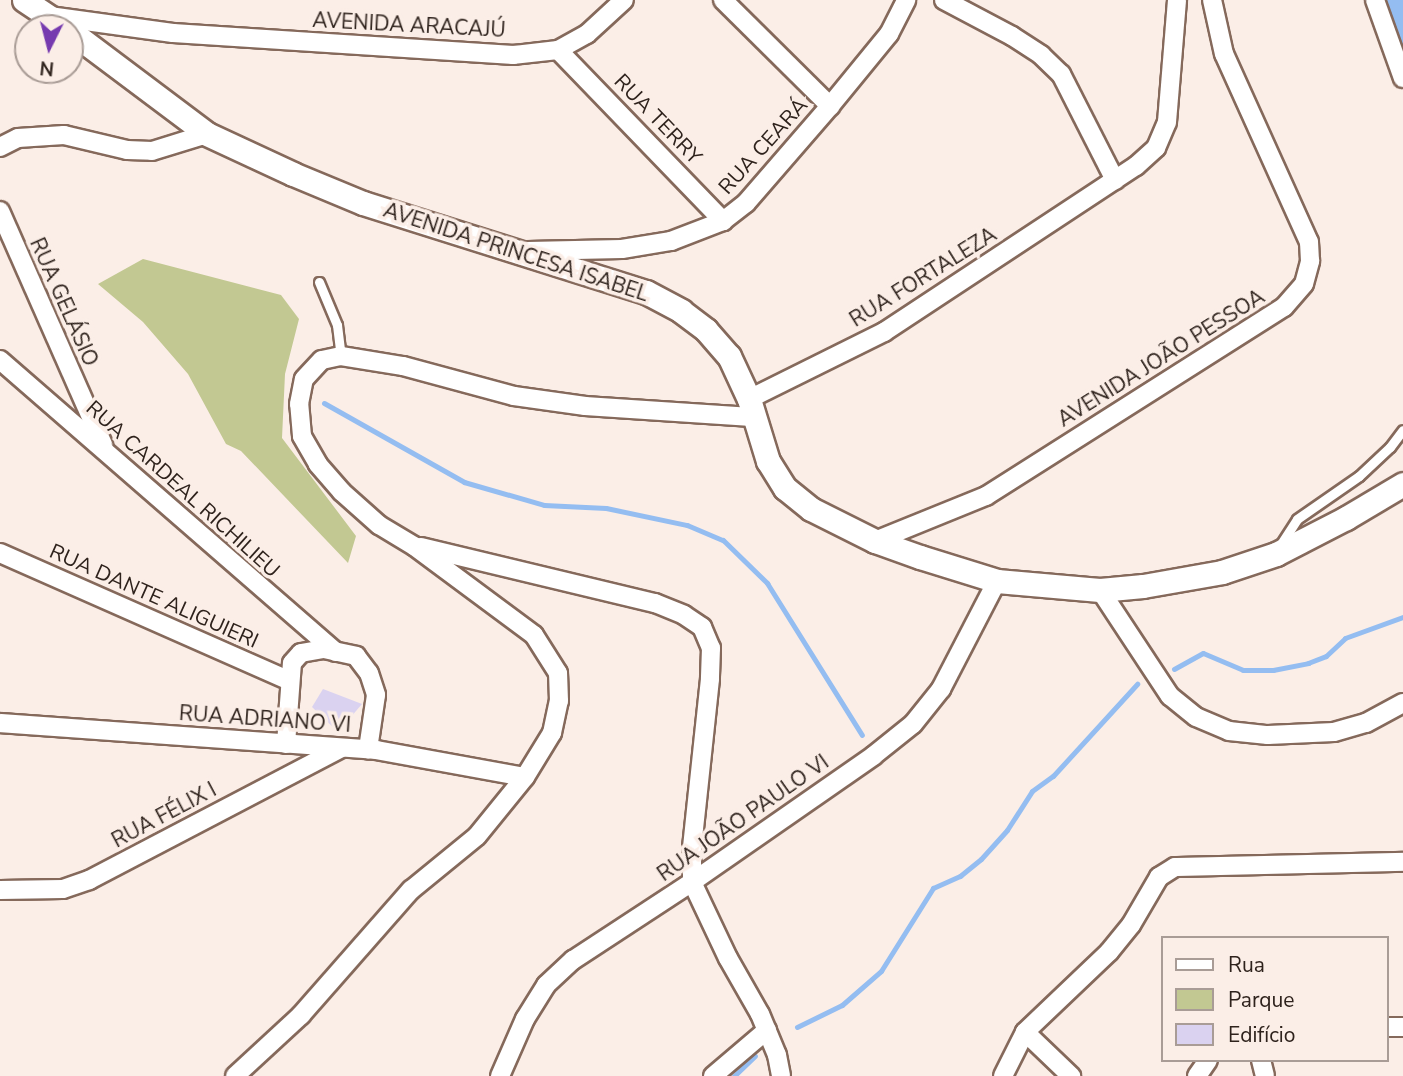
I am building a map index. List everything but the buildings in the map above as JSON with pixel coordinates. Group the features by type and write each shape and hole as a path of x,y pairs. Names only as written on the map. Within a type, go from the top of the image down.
{"street":[{"name":"AVENIDA PRINCESA ISABEL","path":"24,0 45,14"},
{"name":"AVENIDA ARACAJÚ","path":"84,27 513,55 558,50 587,34 624,0"},
{"path":"723,0 830,106"},
{"name":"RUA CEARÁ","path":"521,251 622,249 671,240 723,221 746,203 830,106 889,34 906,0"},
{"path":"944,0 1012,36 1041,55 1061,74 1115,180"},
{"name":"RUA FORTALEZA","path":"750,408 884,332 1115,180 1156,148 1167,122 1177,0"},
{"name":"AVENIDA JOÃO PESSOA","path":"876,541 986,496 1284,307 1304,284 1310,261 1310,242 1224,54 1212,0"},
{"path":"1376,0 1403,78"},
{"name":"AVENIDA PRINCESA ISABEL","path":"84,42 207,134 363,203 646,292 681,311 706,330 729,356 768,461 785,488 811,509 876,541 997,581 1100,590 1222,572 1276,554 1346,518 1403,484"},
{"name":"RUA TERRY","path":"558,50 723,221"},
{"path":"0,147 18,138 64,135 127,150 152,151 207,134"},
{"name":"RUA GELÁSIO","path":"0,211 105,448"},
{"path":"235,1076 302,1015 411,890 477,836 525,776 552,733 559,701 558,673 534,635 414,545 379,525 342,492 318,464 302,436 299,404 304,379 322,360 341,356 403,366 514,396 585,406 750,408"},
{"name":"RUA CARDEAL RICHILIEU","path":"0,360 105,448 254,583 336,652"},
{"path":"414,545 655,603 684,615 702,627 711,648 710,679 692,848 692,882 767,1030 781,1076"},
{"name":"RUA DANTE ALIGUIERI","path":"0,553 290,681"},
{"name":"RUA JOÃO PAULO VI","path":"500,1076 525,1019 546,985 573,960 692,882 873,756 912,724 941,689 997,581"},
{"path":"1100,590 1170,696 1196,717 1229,731 1268,735 1334,732 1366,723 1403,703"},
{"path":"286,744 292,663 300,653 324,649 356,656 369,673 376,695 368,749"},
{"name":"RUA ADRIANO VI","path":"0,723 368,749 525,776"},
{"name":"RUA FÉLIX I","path":"0,890 63,890 89,880 341,748"},
{"path":"1003,1076 1025,1032 1109,952 1131,925 1159,877 1175,867 1403,862"},
{"path":"713,1076 767,1030"},
{"path":"1025,1032 1071,1076"}],"lane":[{"path":"319,282 337,325 341,356"},
{"path":"1276,554 1297,519 1359,476 1390,447 1403,430"}],"green space":[{"path":"143,259 281,295 299,319 285,374 282,438 356,536 348,563 241,451 226,444 188,374 143,322 98,284"}],"waterway":[{"path":"1394,0 1403,48"},
{"path":"324,403 464,482 544,505 606,508 687,525 723,540 767,583 862,735"},
{"path":"1174,669 1203,653 1243,670 1273,670 1308,663 1326,656 1345,638 1403,617"},
{"path":"797,1027 842,1005 881,971 933,888 960,876 981,859 1007,830 1032,791 1053,776 1137,684"},
{"path":"734,1076 755,1056"}]}
